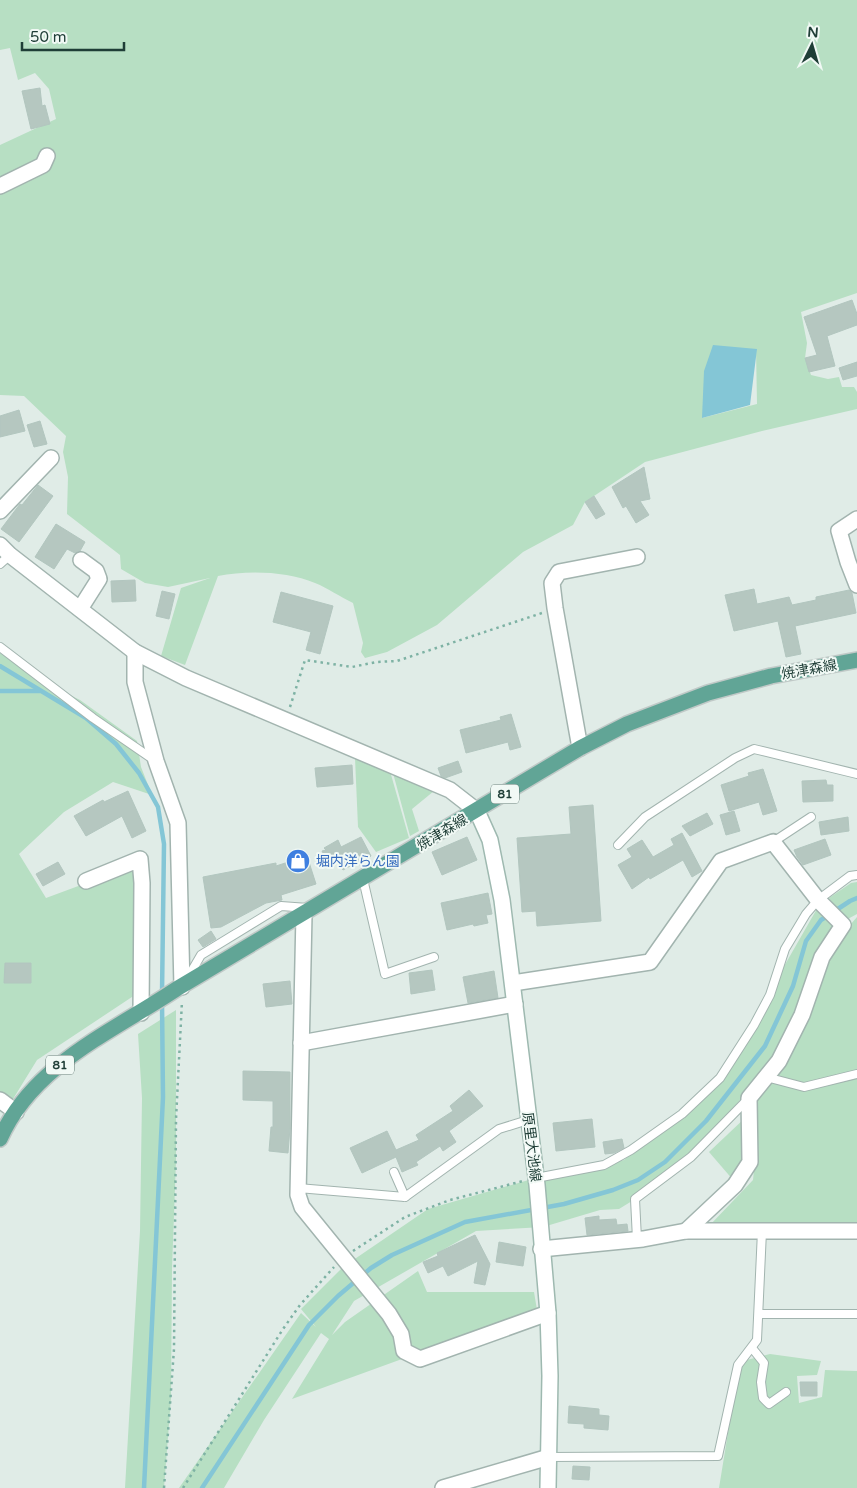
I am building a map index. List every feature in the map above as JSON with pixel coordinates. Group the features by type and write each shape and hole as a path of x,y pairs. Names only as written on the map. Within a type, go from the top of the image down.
{"main road":[{"name":"焼津森線","path":"0,1139 16,1112 43,1078 94,1039 141,1013 580,748 627,724 708,693 771,676 857,660"}],"street":[{"path":"0,186 43,165 48,156"},
{"path":"0,511 51,458"},
{"path":"857,519 839,531 857,585"},
{"path":"3,555 80,609 135,652 186,678 450,790 477,811"},
{"path":"580,748 552,583 559,572 637,556"},
{"path":"80,609 99,579 96,571 81,560"},
{"path":"135,652 135,682 156,761 178,823 180,988"},
{"name":"原里大池線","path":"477,811 490,840 502,900 536,1182 548,1313 550,1376 548,1488"},
{"path":"513,983 650,962 721,861 773,842 818,900 842,925 822,957 802,1015 780,1061 749,1098 750,1162 735,1185 686,1231"},
{"path":"86,881 140,859 142,883 141,1013"},
{"path":"308,911 301,1042 298,1188 298,1196 302,1207 389,1314 401,1334 404,1351 420,1360 548,1313"},
{"path":"301,1042 515,1004"},
{"path":"0,1100 16,1112"},
{"path":"541,1249 637,1240 686,1231 857,1231"},
{"path":"443,1488 549,1457"}],"lane":[{"path":"0,647 93,718 156,761"},
{"path":"618,845 645,817 735,758 754,749 857,774"},
{"path":"773,842 811,817"},
{"path":"536,1182 604,1165 631,1150 682,1114 720,1078 770,995 785,949 806,914 818,900 850,876 857,875"},
{"path":"363,879 385,974 434,957"},
{"path":"180,988 201,955 280,906 308,911"},
{"path":"260,919 268,935"},
{"path":"766,1077 804,1087 857,1074"},
{"path":"637,1240 635,1200 691,1156 749,1098"},
{"path":"298,1188 405,1197 499,1129 528,1120"},
{"path":"394,1172 405,1197"},
{"path":"549,1457 718,1456 738,1365 757,1340 762,1231"},
{"path":"759,1314 857,1314"},
{"path":"752,1348 764,1363 761,1382 763,1398 769,1404 786,1392"}],"path":[{"path":"286,720 305,660 352,667 377,662 397,661 555,608"},
{"path":"164,1488 174,1349 176,1120 180,988"},
{"path":"183,1488 283,1329 300,1305 343,1257 405,1217 450,1200 536,1182"}],"green space":[{"path":"0,0 857,0 857,293 801,312 807,343 805,358 811,375 828,379 839,377 842,387 854,387 857,392 857,409 762,431 645,462 585,502 573,525 523,552 437,625 387,652 365,658 361,652 363,643 353,603 320,585 304,579 280,574 254,572 218,576 185,665 161,656 181,588 210,578 168,587 145,583 121,569 120,555 67,514 68,477 63,452 66,436 24,396 0,395 0,145 56,119 49,89 35,73 18,80 10,48 0,50","holes":["756,349 757,404 702,418"]},
{"path":"0,653 50,685 80,700 137,741 141,767 152,795 113,782 64,812 19,854 46,898 135,865 141,991 37,1060 13,1099 0,1095"},
{"path":"355,758 390,771 409,838 376,852 358,827"},
{"path":"393,773 434,791 412,809 419,831 410,836"},
{"path":"857,882 857,914 844,921 829,898 851,883"},
{"path":"818,907 838,926 811,968 787,1035 770,1065 695,1153 653,1188 619,1209 600,1210 543,1227 476,1231 354,1301 332,1335 345,1322 418,1271 427,1292 534,1292 537,1310 292,1399 329,1339 321,1333 264,1420 224,1488 179,1488 301,1313 316,1327 301,1309 343,1267 428,1209 532,1179 624,1160 720,1078"},
{"path":"857,917 857,1224 710,1225 753,1180 757,1140 757,1095 821,971 844,932"},
{"path":"176,1010 176,1160 172,1269 171,1398 164,1488 125,1488 140,1231 142,1098 138,1034"},
{"path":"746,1117 744,1167 734,1181 709,1152"},
{"path":"770,1354 821,1361 817,1375 797,1376 799,1403 822,1397 825,1370 857,1371 857,1488 719,1488 733,1402 743,1361"}],"water":[{"path":"713,345 757,349 750,405 702,418 704,371"}],"building":[{"path":"40,88 42,106 45,105 50,124 31,129 22,91"},
{"path":"852,300 857,314 857,325 827,336 835,366 809,372 805,358 817,355 804,317"},
{"path":"857,362 857,376 843,380 839,368"},
{"path":"19,410 25,431 0,437 0,416"},
{"path":"40,421 47,444 34,447 27,425"},
{"path":"644,467 650,499 640,501 649,515 636,523 626,506 623,508 612,487"},
{"path":"38,485 53,496 19,542 1,529 20,504 22,505"},
{"path":"594,496 605,514 596,519 585,502"},
{"path":"56,524 85,542 80,551 75,553 67,549 54,569 35,557"},
{"path":"135,580 136,601 112,602 111,581"},
{"path":"754,589 757,604 789,597 792,605 816,600 816,597 849,590 852,593 856,613 795,626 801,654 786,657 778,621 734,631 725,595"},
{"path":"162,591 175,594 169,619 156,616"},
{"path":"281,592 333,606 320,654 306,650 311,632 273,622"},
{"path":"511,714 521,747 510,750 508,742 466,753 460,730 501,720 500,717"},
{"path":"458,761 462,772 445,778 441,776 438,768"},
{"path":"352,765 353,784 317,787 315,768"},
{"path":"763,769 777,811 763,815 759,802 729,811 721,785 749,776 748,773"},
{"path":"826,780 827,785 833,785 833,801 803,802 802,781"},
{"path":"128,791 146,831 132,838 122,816 86,836 74,816 103,800 104,802"},
{"path":"593,805 601,921 537,926 536,911 522,912 517,838 571,834 569,807"},
{"path":"734,811 740,831 726,835 720,815"},
{"path":"707,813 713,824 690,836 682,826"},
{"path":"848,817 849,831 821,835 819,822"},
{"path":"682,833 702,871 692,877 683,860 650,879 649,877 632,889 618,865 632,857 627,849 642,840 653,857 674,845 671,839"},
{"path":"361,837 371,856 359,865 357,862 343,870 338,861 329,864 322,851 326,850 324,848 338,840 341,847"},
{"path":"467,837 477,860 442,875 432,852"},
{"path":"825,839 831,855 803,865 794,850"},
{"path":"307,856 316,884 281,895 282,900 266,903 221,927 211,928 203,877 276,863 276,866"},
{"path":"58,862 65,874 43,886 36,874"},
{"path":"488,893 492,914 486,915 488,923 474,926 473,924 447,930 441,903"},
{"path":"211,931 216,939 203,947 198,940"},
{"path":"5,963 31,963 31,983 4,983"},
{"path":"432,970 435,990 411,994 409,973"},
{"path":"494,971 498,998 468,1003 463,977"},
{"path":"290,981 292,1004 266,1007 263,984"},
{"path":"243,1071 290,1072 288,1153 269,1151 271,1127 273,1127 273,1101 243,1100"},
{"path":"469,1090 483,1106 449,1131 456,1142 443,1151 440,1146 416,1162 418,1165 402,1172 396,1157 362,1173 350,1148 387,1131 396,1150 419,1140 416,1135 453,1111 450,1106"},
{"path":"592,1119 595,1147 556,1151 553,1123"},
{"path":"622,1139 624,1148 614,1153 605,1154 603,1142"},
{"path":"599,1216 599,1220 616,1219 617,1225 627,1224 628,1231 587,1235 585,1218"},
{"path":"475,1235 490,1264 485,1285 474,1283 478,1261 448,1276 443,1266 428,1273 423,1262 438,1256 437,1253"},
{"path":"499,1242 526,1247 523,1266 496,1262"},
{"path":"800,1382 817,1382 817,1396 801,1396"},
{"path":"569,1406 599,1409 599,1415 609,1416 608,1430 584,1428 584,1424 568,1423"},
{"path":"573,1466 590,1467 589,1480 572,1479"}],"waterway":[{"path":"0,666 86,718 116,744 139,773 158,807 164,844 162,994"},
{"path":"0,691 40,691"},
{"path":"202,1488 309,1325 338,1296 371,1268 392,1255 465,1222 564,1204 613,1190 638,1180 665,1162 706,1121 765,1046 793,986 806,941 821,920 857,898"},
{"path":"144,1488 163,1097 162,1002"}],"place":[{"name":"堀内洋らん園","path":"298,861"}]}
